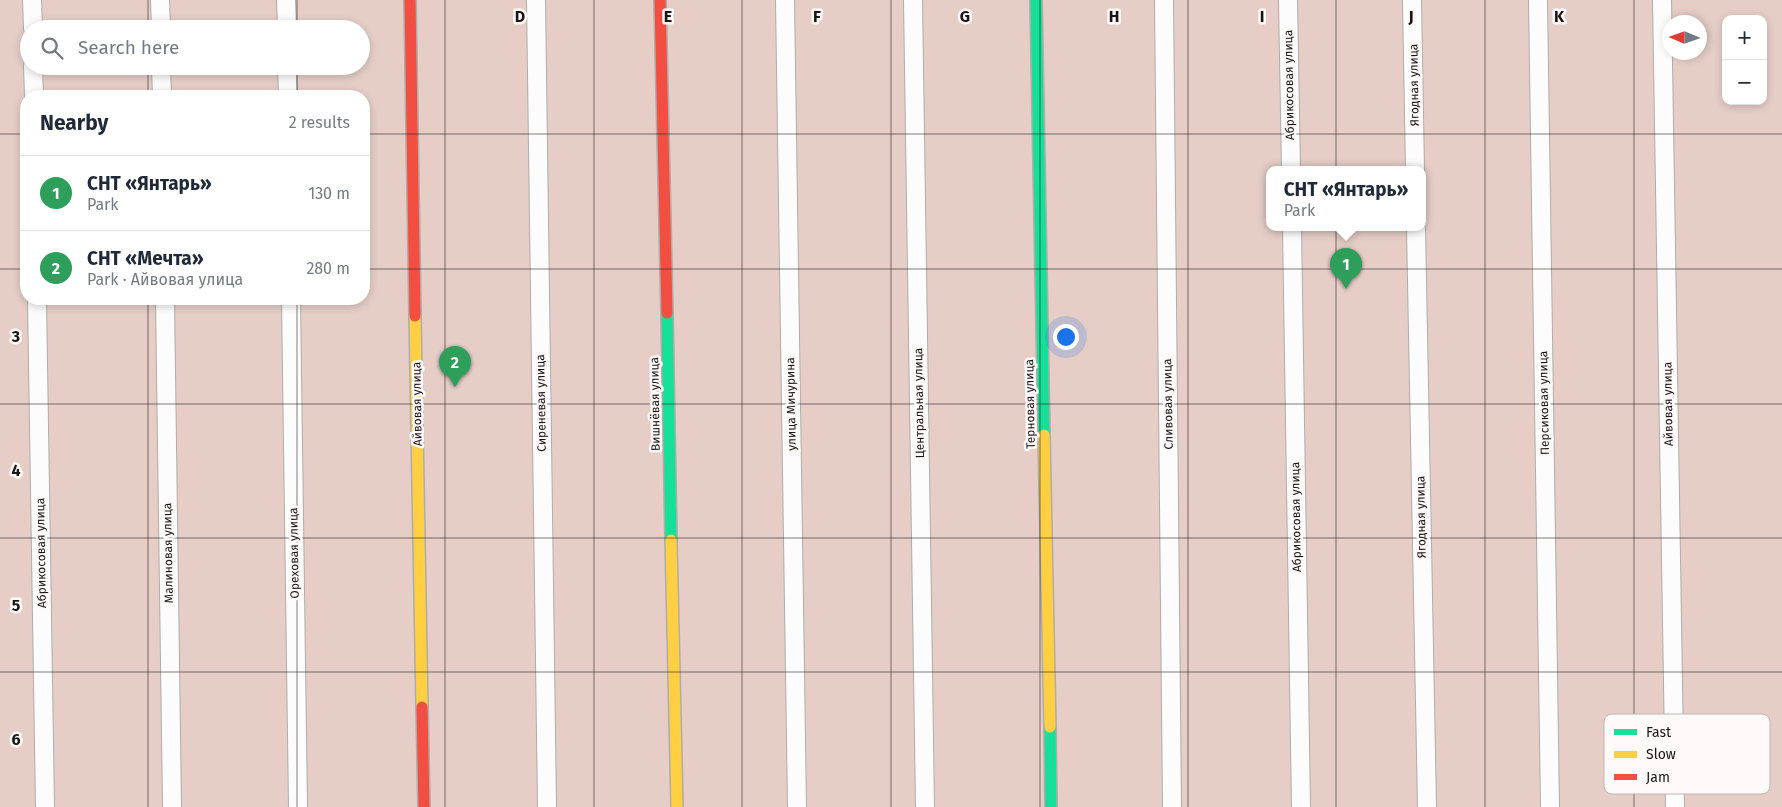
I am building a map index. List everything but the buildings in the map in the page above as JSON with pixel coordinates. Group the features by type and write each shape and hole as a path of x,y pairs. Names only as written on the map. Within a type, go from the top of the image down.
{"street":[{"path":"32,0 33,20"},
{"path":"160,0 161,20"},
{"path":"286,0 287,20"},
{"name":"Айвовая улица","path":"410,0 424,807"},
{"name":"Сиреневая улица","path":"536,0 547,807"},
{"name":"Вишнёвая улица","path":"660,0 678,807"},
{"name":"улица Мичурина","path":"785,0 797,807"},
{"name":"Центральная улица","path":"913,0 925,807"},
{"name":"Терновая улица","path":"1036,0 1051,807"},
{"name":"Сливовая улица","path":"1164,0 1172,807"},
{"name":"Абрикосовая улица","path":"1288,0 1291,166"},
{"name":"Ягодная улица","path":"1412,0 1415,166"},
{"name":"Персиковая улица","path":"1538,0 1550,807"},
{"name":"Айвовая улица","path":"1662,0 1674,714"},
{"path":"33,75 34,90"},
{"path":"161,75 162,90"},
{"path":"287,75 288,90"},
{"name":"Абрикосовая улица","path":"1292,231 1301,807"},
{"name":"Ягодная улица","path":"1416,231 1427,807"},
{"name":"Абрикосовая улица","path":"37,305 45,807"},
{"name":"Малиновая улица","path":"165,305 172,807"},
{"name":"Ореховая улица","path":"291,305 298,807"},
{"name":"Айвовая улица","path":"1675,794 1675,807"}],"shaded area":[{"path":"0,0 1782,0 1782,807 0,807"}],"traffic: fast":[{"path":"1036,0 1044,435"},
{"path":"667,313 671,540"},
{"path":"1050,727 1051,807"}],"traffic: slow":[{"path":"415,316 422,707"},
{"path":"1044,435 1050,727"},
{"path":"671,540 677,807"}],"traffic: jam":[{"path":"410,0 415,316"},
{"path":"660,0 667,313"},
{"path":"422,707 424,807"}],"place":[{"name":"СНТ «Янтарь»","path":"1346,289"},
{"name":"СНТ «Мечта»","path":"455,387"}]}
